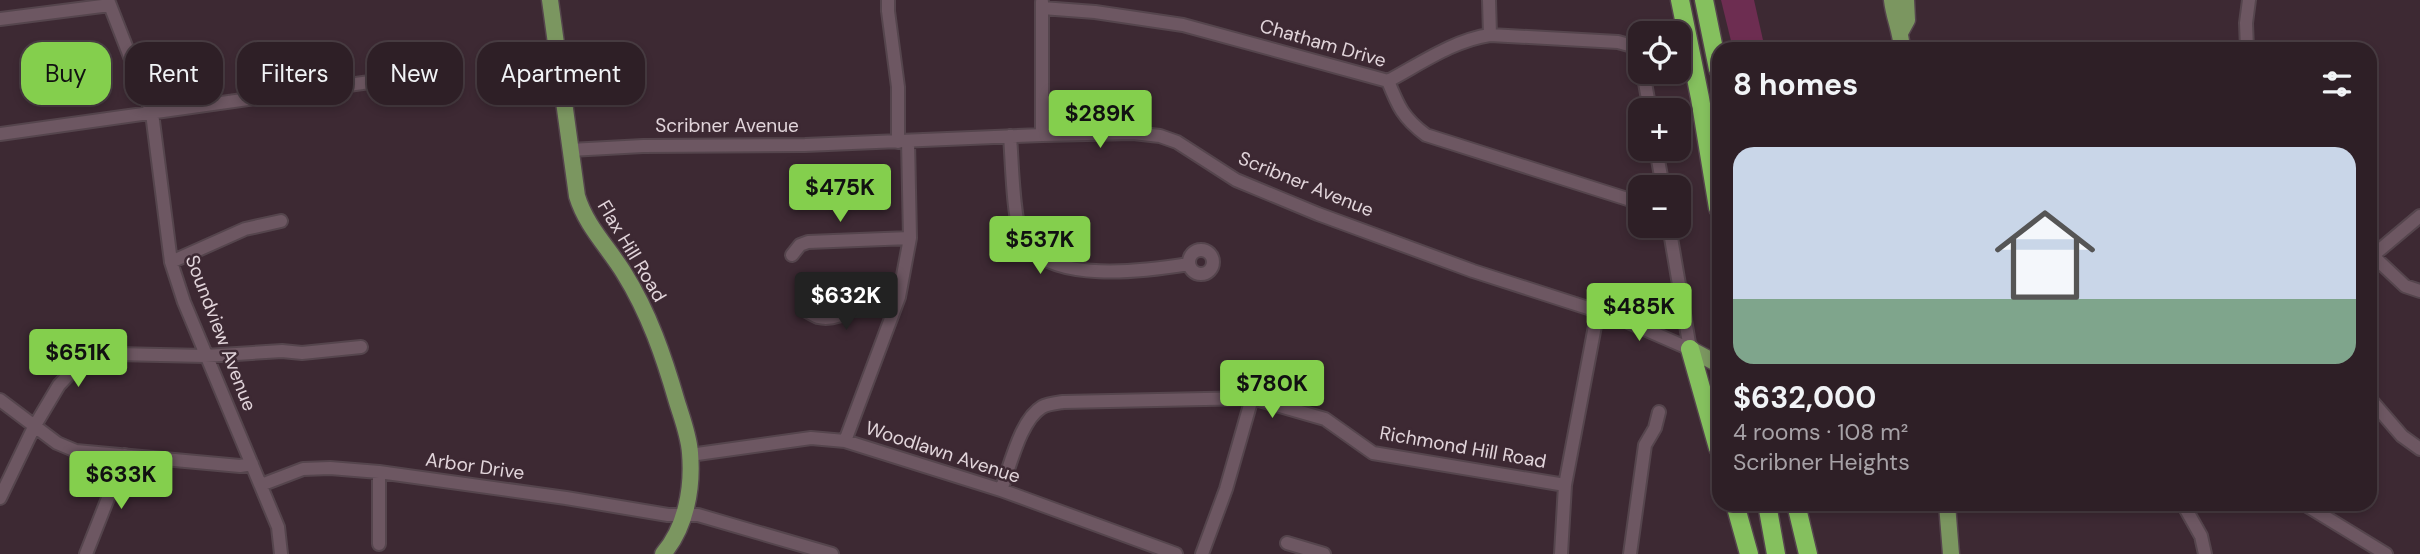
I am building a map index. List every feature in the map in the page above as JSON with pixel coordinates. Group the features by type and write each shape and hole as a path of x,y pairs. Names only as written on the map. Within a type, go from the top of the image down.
{"highway":[{"path":"1680,0 1712,171"},
{"path":"1704,0 1713,42"},
{"path":"1690,349 1712,427"},
{"path":"1737,511 1749,554"},
{"path":"1769,511 1776,554"},
{"path":"1795,511 1800,554"},
{"path":"1796,511 1808,554"}],"main road":[{"name":"Flax Hill Road","path":"550,0 580,207 624,272 652,328 679,408 690,455 685,515 663,554"},
{"path":"1892,0 1894,20 1901,31 1902,42"},
{"path":"1901,31 1907,20 1906,0"},
{"name":"Scribner Avenue","path":"1690,349 1712,361"},
{"path":"1948,511 1951,554"}],"street":[{"path":"845,440 899,297 910,238 888,0"},
{"path":"1489,0 1490,35"},
{"path":"2246,42 2249,0"},
{"path":"0,19 109,3"},
{"name":"Soundview Avenue","path":"109,3 152,113 171,262 205,356 278,527 281,554"},
{"path":"1042,4 1042,135"},
{"name":"Chatham Drive","path":"1042,4 1183,25 1388,81 1399,108 1410,123 1426,135 1628,198"},
{"path":"1388,81 1475,37 1490,35 1628,45"},
{"path":"0,134 367,82"},
{"name":"Scribner Avenue","path":"570,150 1133,133 1168,138 1236,180 1318,214 1474,271 1598,310 1690,349"},
{"path":"1010,136 1018,224 1023,238 1033,251 1051,264 1079,270 1150,271 1189,264"},
{"path":"2377,251 2420,216"},
{"path":"171,262 245,229 281,221"},
{"path":"792,255 800,244 807,242 910,238"},
{"path":"1671,238 1690,349"},
{"path":"2377,261 2405,286 2420,291"},
{"path":"803,309 818,317 840,316 876,298 891,295 899,297"},
{"path":"1561,554 1565,485 1598,310"},
{"path":"0,498 34,427 59,385 75,368 91,359 116,354 205,356 282,351 302,353 361,347"},
{"path":"1202,554 1226,489 1252,398"},
{"name":"Richmond Hill Road","path":"1002,490 1022,433 1031,416 1043,406 1063,402 1252,398 1325,419 1373,453 1565,485"},
{"path":"0,400 57,443 76,451 240,466 252,464"},
{"path":"2377,407 2402,436 2420,449"},
{"path":"1630,554 1645,445 1655,428 1659,412"},
{"name":"Woodlawn Avenue","path":"690,455 811,438 845,440 1002,490 1176,554"},
{"path":"86,554 125,455"},
{"name":"Arbor Drive","path":"261,485 303,470 330,468 379,472 566,498 668,516 698,515 832,554"},
{"path":"379,472 379,544"},
{"path":"2187,511 2201,536 2205,554"},
{"path":"2315,511 2386,554"},
{"path":"1287,543 1324,554"}],"shaded area":[{"path":"1721,0 1754,0 1763,42 1731,42"}]}
